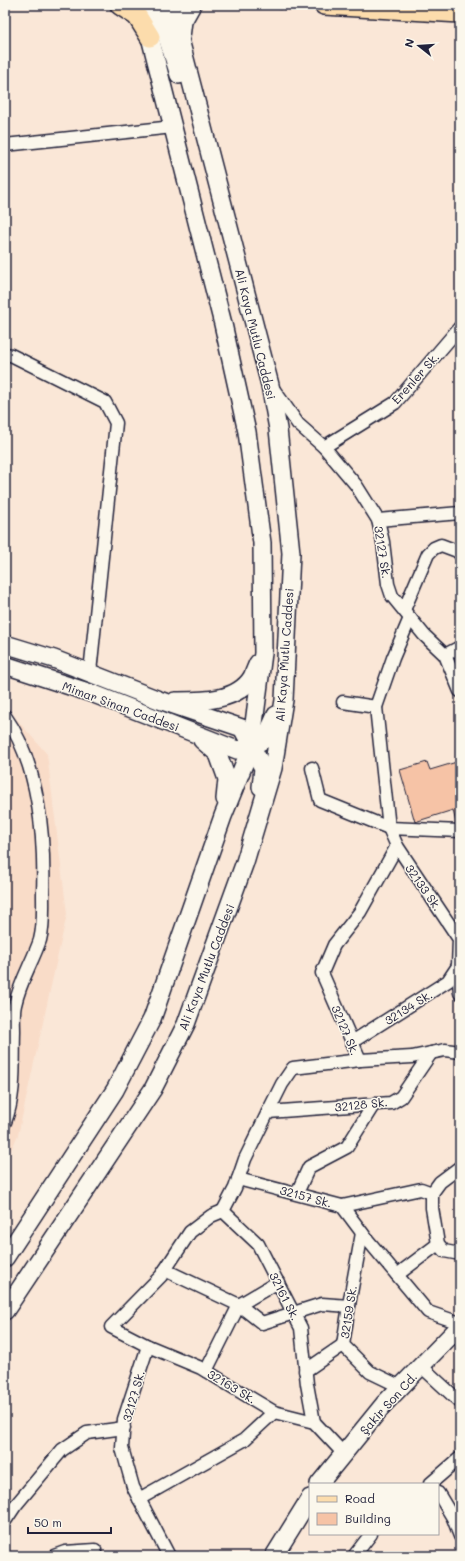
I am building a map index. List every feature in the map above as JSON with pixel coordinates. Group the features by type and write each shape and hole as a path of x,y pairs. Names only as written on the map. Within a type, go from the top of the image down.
{"main road":[{"path":"120,5 137,16 150,37"},
{"name":"Ali Kaya Mutlu Caddesi","path":"5,1258 116,1090 152,1019 223,816 244,748 263,652 262,542 247,432 223,324 150,37 140,5"},
{"path":"157,5 184,93 198,110"},
{"name":"Ali Kaya Mutlu Caddesi","path":"5,1311 153,1089 186,1024 245,862 256,827 273,768 284,700 291,553 278,429 270,385 171,5"},
{"path":"181,39 183,21 192,5"},
{"path":"324,5 460,13"},
{"name":"Mimar Sinan Caddesi","path":"5,644 54,659 159,700 242,728 244,748"},
{"path":"159,700 197,701 229,696 242,688 252,678 263,652"},
{"name":"Mimar Sinan Caddesi","path":"5,665 94,694 196,734 244,748 263,768 256,827"},
{"path":"244,748 264,739 284,700"},
{"path":"196,734 218,754 227,778 223,816"},
{"name":"Şakir Son Cd.","path":"321,1483 384,1404 460,1324"},
{"path":"274,1556 309,1500"}],"street":[{"path":"5,145 173,127"},
{"name":"Erenler Sk.","path":"324,447 394,403 460,327"},
{"path":"5,354 11,355 105,402 116,423 90,672"},
{"name":"32127 Sk.","path":"270,385 298,424 324,447 356,485 378,520 383,542 388,584 392,596 424,635 445,655"},
{"path":"278,429 298,424"},
{"path":"378,520 460,513"},
{"path":"390,828 376,707 428,554 434,548 441,545 459,553"},
{"path":"460,647 445,655 460,691"},
{"path":"343,702 376,707"},
{"path":"5,716 22,745 36,792 44,861 43,914 40,939 23,977 14,1006 12,1090 8,1115 5,1122"},
{"path":"312,768 320,800 390,828 460,831"},
{"name":"32133 Sk.","path":"390,828 397,846 460,939 458,966 460,993"},
{"name":"32127 Sk.","path":"223,1211 268,1112 282,1084 293,1068 360,1060 322,973 334,945 360,912 397,846"},
{"name":"32134 Sk.","path":"352,1042 421,1000 448,981 458,966"},
{"path":"360,1060 412,1057 446,1050 460,1052"},
{"name":"32128 Sk.","path":"268,1112 391,1103 401,1097 431,1053"},
{"path":"297,1194 309,1168 347,1147 374,1104"},
{"path":"460,1167 440,1182 432,1193 432,1208 438,1244 444,1251 460,1254"},
{"name":"32157 Sk.","path":"238,1179 342,1206 396,1275 428,1312 460,1324"},
{"path":"342,1206 421,1189 432,1193"},
{"path":"223,1211 211,1216 190,1232 165,1270 239,1304 262,1323 322,1304 349,1306"},
{"name":"32161 Sk.","path":"223,1211 258,1244 294,1313 300,1328 305,1371 314,1422"},
{"name":"32159 Sk.","path":"362,1233 343,1345 370,1372 401,1387"},
{"path":"396,1275 438,1244"},
{"name":"32163 Sk.","path":"165,1270 111,1327 148,1346 206,1371 274,1412 314,1422"},
{"path":"206,1371 239,1304 278,1282"},
{"path":"305,1371 343,1345"},
{"name":"32127 Sk.","path":"148,1346 124,1419 122,1448 133,1487 169,1556"},
{"path":"421,1366 460,1402"},
{"path":"139,1500 244,1440 274,1412"},
{"path":"314,1422 344,1454"},
{"path":"5,1521 15,1506 62,1450 87,1433 124,1428"},
{"path":"436,1483 460,1458"},
{"path":"439,1496 453,1518 460,1536"},
{"path":"354,1556 370,1535"},
{"path":"54,1556 65,1552 95,1550 95,1556"}],"shaded area":[{"path":"5,706 47,754 67,914 18,1135 5,1163"}],"building":[{"path":"460,761 460,823 456,823 453,810 415,822 400,770 427,762 430,770"}]}
